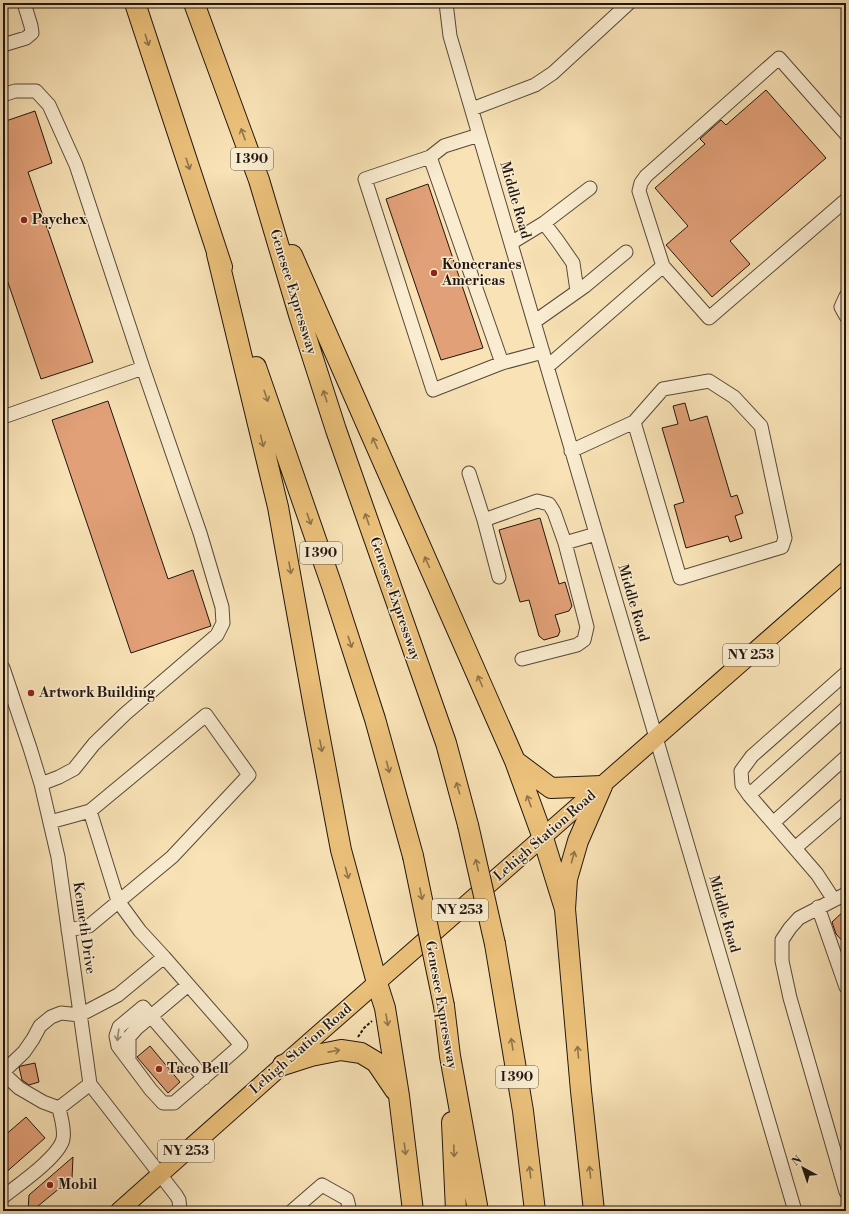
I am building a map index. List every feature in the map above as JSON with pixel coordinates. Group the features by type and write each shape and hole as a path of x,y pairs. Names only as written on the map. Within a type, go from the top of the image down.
{"highway":[{"name":"Genesee Expressway","path":"135,3 217,254 339,608 375,719 413,856 444,1006 450,1056 478,1211"},
{"name":"Genesee Expressway","path":"194,3 259,180 302,326 336,430 446,743 468,825 495,944 523,1111 535,1211"},
{"path":"259,180 515,761 543,838 565,909"},
{"path":"217,254 278,507 341,850 385,1008 399,1096 413,1211"},
{"path":"515,761 551,788 602,786 578,841 567,879 565,909 581,1091 594,1211"},
{"path":"283,1065 312,1056 341,1050 362,1053 376,1062 399,1096"},
{"path":"450,1056 456,1211"}],"main road":[{"name":"Lehigh Station Road","path":"119,1211 283,1065 846,572"}],"street":[{"path":"3,45 26,38 32,33 24,3"},
{"name":"Middle Road","path":"446,3 450,36 795,1211"},
{"path":"472,109 535,85 553,73 628,3"},
{"path":"846,134 779,58 646,176 641,183 640,191 663,266 709,318 846,200"},
{"path":"3,95 15,90 36,91 50,105 76,165 200,533 222,608 223,623 217,635 125,714 94,744 74,769 59,778 41,784"},
{"path":"479,136 444,146 430,156 365,179 433,390 502,363 543,352"},
{"path":"430,156 502,363"},
{"path":"511,243 544,223 590,188"},
{"path":"544,223 573,263 578,291"},
{"path":"534,322 578,291 626,252"},
{"path":"547,368 663,266"},
{"path":"846,296 841,307 846,316"},
{"path":"3,417 144,368"},
{"path":"571,450 634,422 663,389 709,381 734,397 761,426 785,538 782,547 680,578 634,422"},
{"path":"469,473 484,520 499,577"},
{"path":"484,520 537,501 549,504 554,512 565,543 587,627 584,640 577,645 522,659"},
{"path":"565,543 596,534"},
{"name":"Kenneth Drive","path":"3,668 41,784 58,857 90,1084 179,1200 180,1211"},
{"path":"834,900 817,874 749,795 742,785 741,771 752,756 846,673"},
{"path":"749,795 846,708"},
{"path":"50,822 90,812 206,716 249,775 172,857 90,926 68,930"},
{"path":"773,823 846,757"},
{"path":"795,848 846,804"},
{"path":"90,812 118,901 140,932 164,957 241,1045 174,1103 163,1103 151,1090 129,1060 129,1038 147,1012 188,985"},
{"path":"846,894 799,918 782,940 782,961 790,998 846,1192"},
{"path":"818,907 843,970 846,987"},
{"path":"59,1108 43,1102 19,1088 3,1072 24,1052 40,1026 51,1017 61,1013 80,1015 118,995 164,957"},
{"path":"147,1012 204,1078"},
{"path":"59,1108 90,1084"},
{"path":"3,1197 40,1167 54,1153 63,1140 63,1125 59,1108"},
{"path":"292,1211 322,1185 347,1200 350,1211"}],"path":[{"path":"357,1040 364,1028 373,1020"}],"building":[{"path":"766,90 826,158 730,241 750,264 712,297 666,245 688,226 655,188 705,144 700,139 721,120 726,125"},
{"name":"Paychex","path":"35,111 52,163 28,172 93,362 41,379 3,268 3,122"},
{"name":"Konecranes Americas","path":"428,184 483,348 441,360 386,199"},
{"path":"108,401 168,579 193,570 211,626 131,653 52,420"},
{"path":"685,403 690,421 707,416 731,497 737,495 743,513 735,516 742,538 730,542 728,536 686,548 674,505 684,502 662,428 678,424 673,406"},
{"path":"540,518 559,584 565,582 572,606 569,611 555,615 560,631 558,636 544,640 539,636 529,600 520,602 499,530"},
{"path":"846,909 846,945 836,934 832,922"},
{"name":"Taco Bell","path":"150,1046 180,1082 168,1093 137,1057"},
{"path":"35,1063 39,1082 29,1085 22,1080 19,1067"},
{"path":"26,1117 45,1138 3,1175 3,1137"},
{"path":"73,1157 72,1178 32,1211 28,1211 29,1195"}],"place":[{"name":"Paychex","path":"24,220"},
{"name":"Konecranes Americas","path":"434,273"},
{"name":"Artwork Building","path":"31,693"},
{"name":"Taco Bell","path":"159,1069"},
{"name":"Mobil","path":"50,1185"}]}
